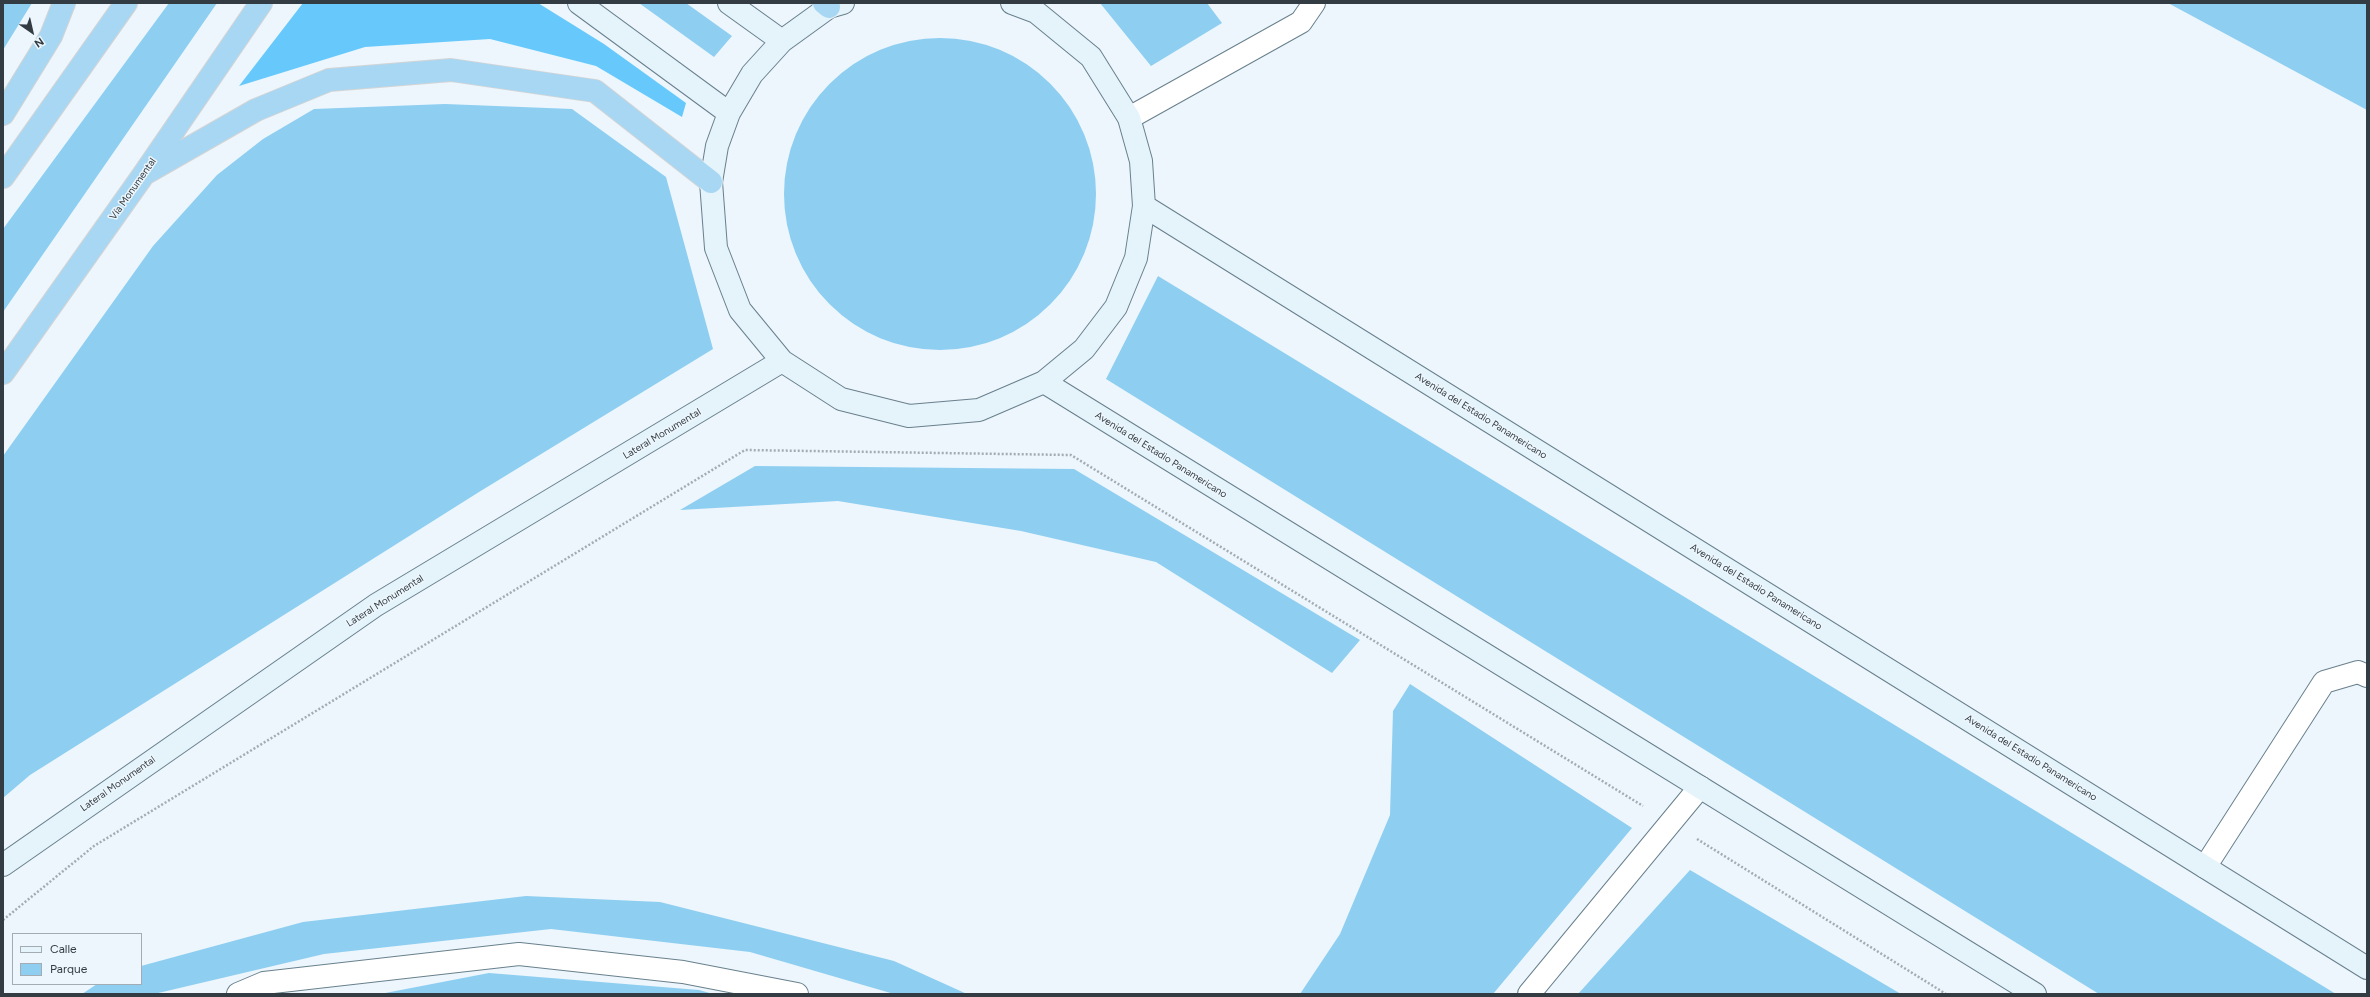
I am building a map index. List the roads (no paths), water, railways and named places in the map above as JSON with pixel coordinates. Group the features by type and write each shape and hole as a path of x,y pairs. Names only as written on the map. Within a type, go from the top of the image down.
{"highway":[{"path":"3,114 51,36 64,3"},
{"path":"3,177 126,3"},
{"name":"Vía Monumental","path":"3,373 144,174 260,3"},
{"path":"144,174 256,110 329,80 451,70 596,91 711,182"}],"street":[{"path":"579,3 729,113"},
{"path":"729,3 782,41"},
{"path":"832,4 782,41 752,74 729,113 717,146 711,182 716,248 740,310 782,361 841,399 909,416 979,410 1044,382 1084,349 1116,307 1136,258 1144,206 1141,161 1129,118 1091,57 1036,12 1012,3"},
{"path":"1129,118 1301,22 1314,3"},
{"name":"Avenida del Estadio Panamericano","path":"1144,206 2367,968"},
{"name":"Lateral Monumental","path":"3,865 376,605 782,361"},
{"name":"Avenida del Estadio Panamericano","path":"1044,382 2035,994"},
{"path":"2205,867 2324,682 2358,672 2367,676"},
{"path":"1529,994 1700,788"},
{"path":"238,994 264,983 519,954 683,972 797,994"}]}
